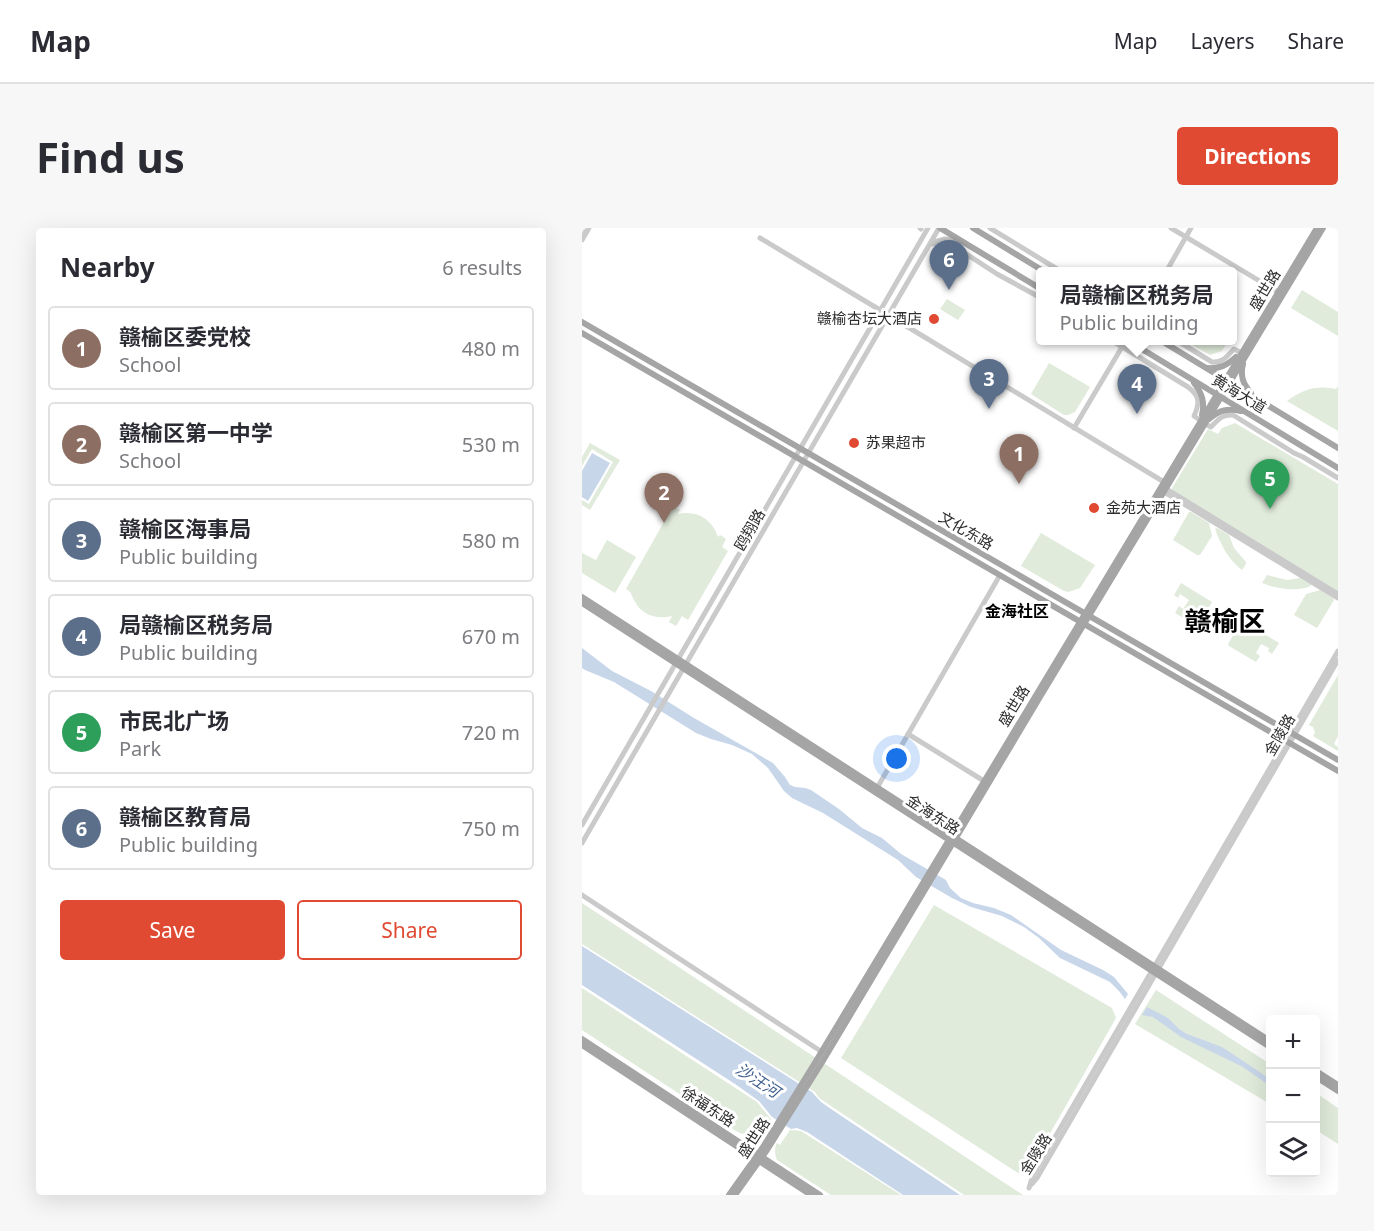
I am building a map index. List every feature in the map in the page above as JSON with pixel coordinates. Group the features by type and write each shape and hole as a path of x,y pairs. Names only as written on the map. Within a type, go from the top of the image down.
{"main road":[{"path":"939,228 1036,286"},
{"path":"973,228 1037,267"},
{"name":"盛世路","path":"735,1195 821,1064 984,781 1219,396 1317,228"},
{"name":"盛世路","path":"1243,354 1323,228"},
{"name":"文化东路","path":"582,322 1338,760"},
{"name":"文化东路","path":"582,333 1338,771"},
{"name":"黄海大道","path":"1168,345 1338,448"},
{"name":"黄海大道","path":"1135,346 1338,468"},
{"path":"1202,366 1221,367 1243,354"},
{"path":"1243,354 1242,380 1255,398"},
{"path":"1192,380 1202,396 1202,422"},
{"path":"1202,422 1225,410 1246,412"},
{"name":"金海东路","path":"582,597 677,661"},
{"name":"金海东路","path":"582,603 877,788 952,839"},
{"name":"盛世路","path":"729,1195 759,1158 1082,622"},
{"name":"金海东路","path":"685,666 1266,1044"},
{"name":"金海东路","path":"1155,970 1266,1039"},
{"name":"徐福东路","path":"582,1039 811,1195"},
{"name":"徐福东路","path":"582,1045 820,1195"},
{"path":"1320,1074 1338,1085"},
{"path":"1320,1080 1338,1091"}],"street":[{"path":"582,232 585,228"},
{"path":"582,240 589,228"},
{"name":"鸥翔路","path":"582,825 920,242 922,228"},
{"name":"鸥翔路","path":"582,843 939,228"},
{"path":"990,228 1054,267"},
{"path":"1171,228 1236,267"},
{"path":"1169,267 1191,228"},
{"path":"760,238 880,309"},
{"path":"926,249 942,239 961,241"},
{"path":"931,244 951,244 1036,295"},
{"path":"1237,267 1278,292"},
{"path":"888,315 1074,428 1163,488 1338,596"},
{"path":"1074,428 1121,345"},
{"path":"1121,345 1135,346"},
{"path":"1121,345 1195,393 1198,405 1194,416 1202,422 1211,427 1222,416 1233,416 1338,478"},
{"path":"1184,345 1212,362 1220,362 1234,349 1243,354"},
{"path":"877,788 1000,575"},
{"name":"金陵路","path":"1155,970 1037,1178 1029,1188 1033,1175 1288,742 1338,651"},
{"name":"金陵路","path":"1292,734 1338,660"},
{"path":"908,734 984,781"},
{"path":"582,895 822,1052"}],"green space":[{"path":"1302,290 1338,312 1338,336 1291,308"},
{"path":"947,299 965,310 958,320 940,309"},
{"path":"1192,345 1226,345 1222,351 1210,355"},
{"path":"1049,363 1090,387 1075,412 1064,415 1031,394"},
{"path":"1338,386 1338,431 1287,401 1310,389 1336,389"},
{"path":"1235,423 1338,484 1338,591 1173,492 1172,488 1208,429 1218,434 1222,428"},
{"path":"590,443 620,460 590,510 582,505 582,500 589,504 613,462 592,449 582,466 582,457"},
{"path":"673,506 680,510 678,514 691,513 708,521 718,537 720,535 726,539 722,547 728,551 688,620 682,616 676,626 669,622 672,616 655,617 645,613 626,589"},
{"path":"1189,512 1209,523 1212,536 1200,555 1173,540"},
{"path":"1215,529 1229,535 1234,548 1246,562 1242,570 1220,541"},
{"path":"1041,533 1095,565 1080,588 1069,592 1064,591 1021,566"},
{"path":"607,540 636,557 615,593 582,573 582,553 596,560"},
{"path":"1267,575 1287,580 1300,578 1311,586 1293,589 1274,587 1262,583"},
{"path":"1181,583 1212,602 1209,607 1215,610 1203,630 1175,613 1179,606 1183,609 1189,600 1180,594 1178,598 1174,595"},
{"path":"1320,590 1334,600 1317,628 1294,615 1306,594"},
{"path":"1248,624 1279,643 1272,654 1268,651 1269,648 1261,644 1256,653 1260,656 1256,662 1228,644 1238,627 1245,629"},
{"path":"1338,675 1338,736 1334,744 1338,747 1338,751 1313,736 1315,733 1313,727 1309,725"},
{"path":"582,903 1023,1195 964,1195 819,1098 815,1092 582,944"},
{"path":"934,905 1112,1008 1116,1018 1028,1172 1018,1173 841,1058"},
{"path":"582,988 757,1102 771,1119 762,1131 752,1130 742,1134 582,1030"},
{"path":"1156,990 1266,1061 1266,1102 1135,1024"},
{"path":"1320,1096 1338,1108 1338,1144 1320,1133"},
{"path":"790,1130 801,1131 901,1195 831,1195 777,1160 776,1145 777,1143 780,1145"}],"water":[{"path":"592,453 610,463 588,501 582,497 582,471"},
{"path":"582,648 612,671 651,691 773,763 790,785 811,790 862,828 882,838 901,854 946,880 950,888 961,898 1011,915 1061,950 1114,977 1128,994 1125,999 1110,982 1060,958 1024,927 1002,916 971,907 952,898 916,877 898,860 823,813 792,798 784,791 768,768 752,754 696,733 614,682 585,670 582,668"},
{"name":"沙汪河","path":"582,946 812,1092 821,1102 960,1195 903,1195 807,1132 797,1128 791,1129 772,1117 759,1101 735,1084 582,985"},
{"path":"1147,1007 1168,1018 1187,1034 1222,1047 1266,1076 1266,1083 1243,1067 1181,1037 1153,1017 1142,1015"}],"place":[{"name":"赣榆区教育局","path":"949,290"},
{"name":"赣榆杏坛大酒店","path":"934,319"},
{"name":"赣榆区海事局","path":"989,409"},
{"name":"局赣榆区税务局","path":"1137,414"},
{"name":"苏果超市","path":"854,443"},
{"name":"赣榆区委党校","path":"1019,484"},
{"name":"金苑大酒店","path":"1094,508"},
{"name":"市民北广场","path":"1270,509"},
{"name":"赣榆区第一中学","path":"664,523"}],"district":[{"name":"金海社区","path":"1017,611"},
{"name":"赣榆区","path":"1225,622"}]}
